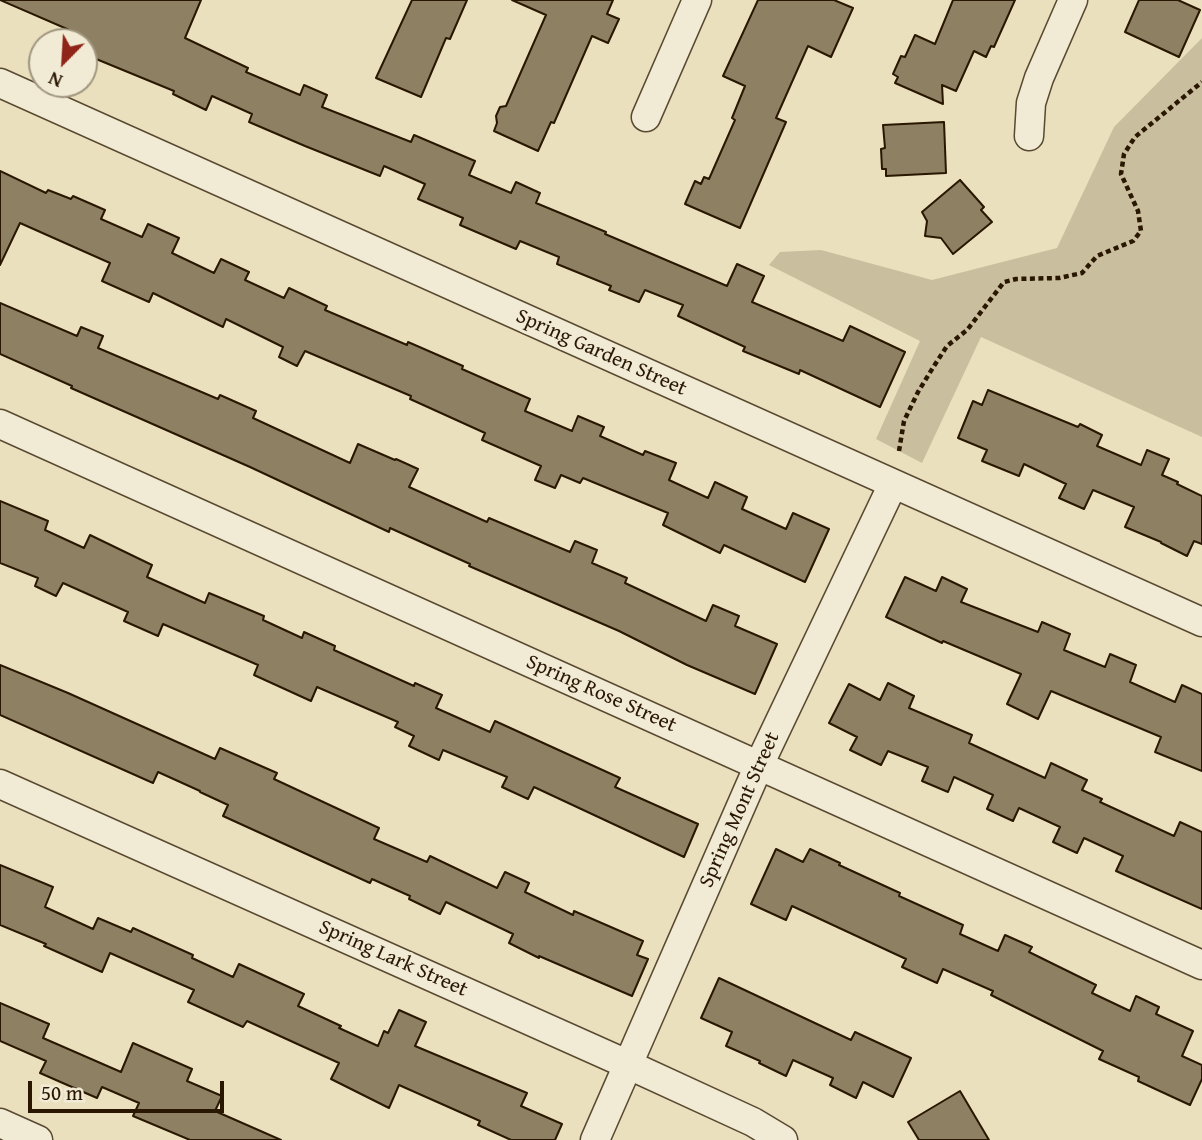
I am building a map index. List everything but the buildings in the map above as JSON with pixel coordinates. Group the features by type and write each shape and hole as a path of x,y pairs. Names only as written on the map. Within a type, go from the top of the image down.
{"street":[{"path":"646,117 697,0"},
{"path":"1029,135 1031,103 1039,78 1073,0"},
{"name":"Spring Garden Street","path":"0,83 1202,622"},
{"name":"Spring Rose Street","path":"0,424 1202,965"},
{"name":"Spring Mont Street","path":"595,1140 759,765 892,484"},
{"name":"Spring Lark Street","path":"0,784 629,1065 752,1122 783,1140"},
{"path":"0,1123 38,1140"}],"path":[{"path":"898,451 904,421 934,366 947,346 967,330 1004,282 1016,279 1059,278 1082,272 1097,256 1133,242 1141,231 1138,211 1121,174 1124,154 1135,137 1202,82"}],"shaded area":[{"path":"1202,38 1202,437 981,337 922,463 876,439 920,341 769,265 780,252 821,250 932,280 1057,248 1114,127"}]}
